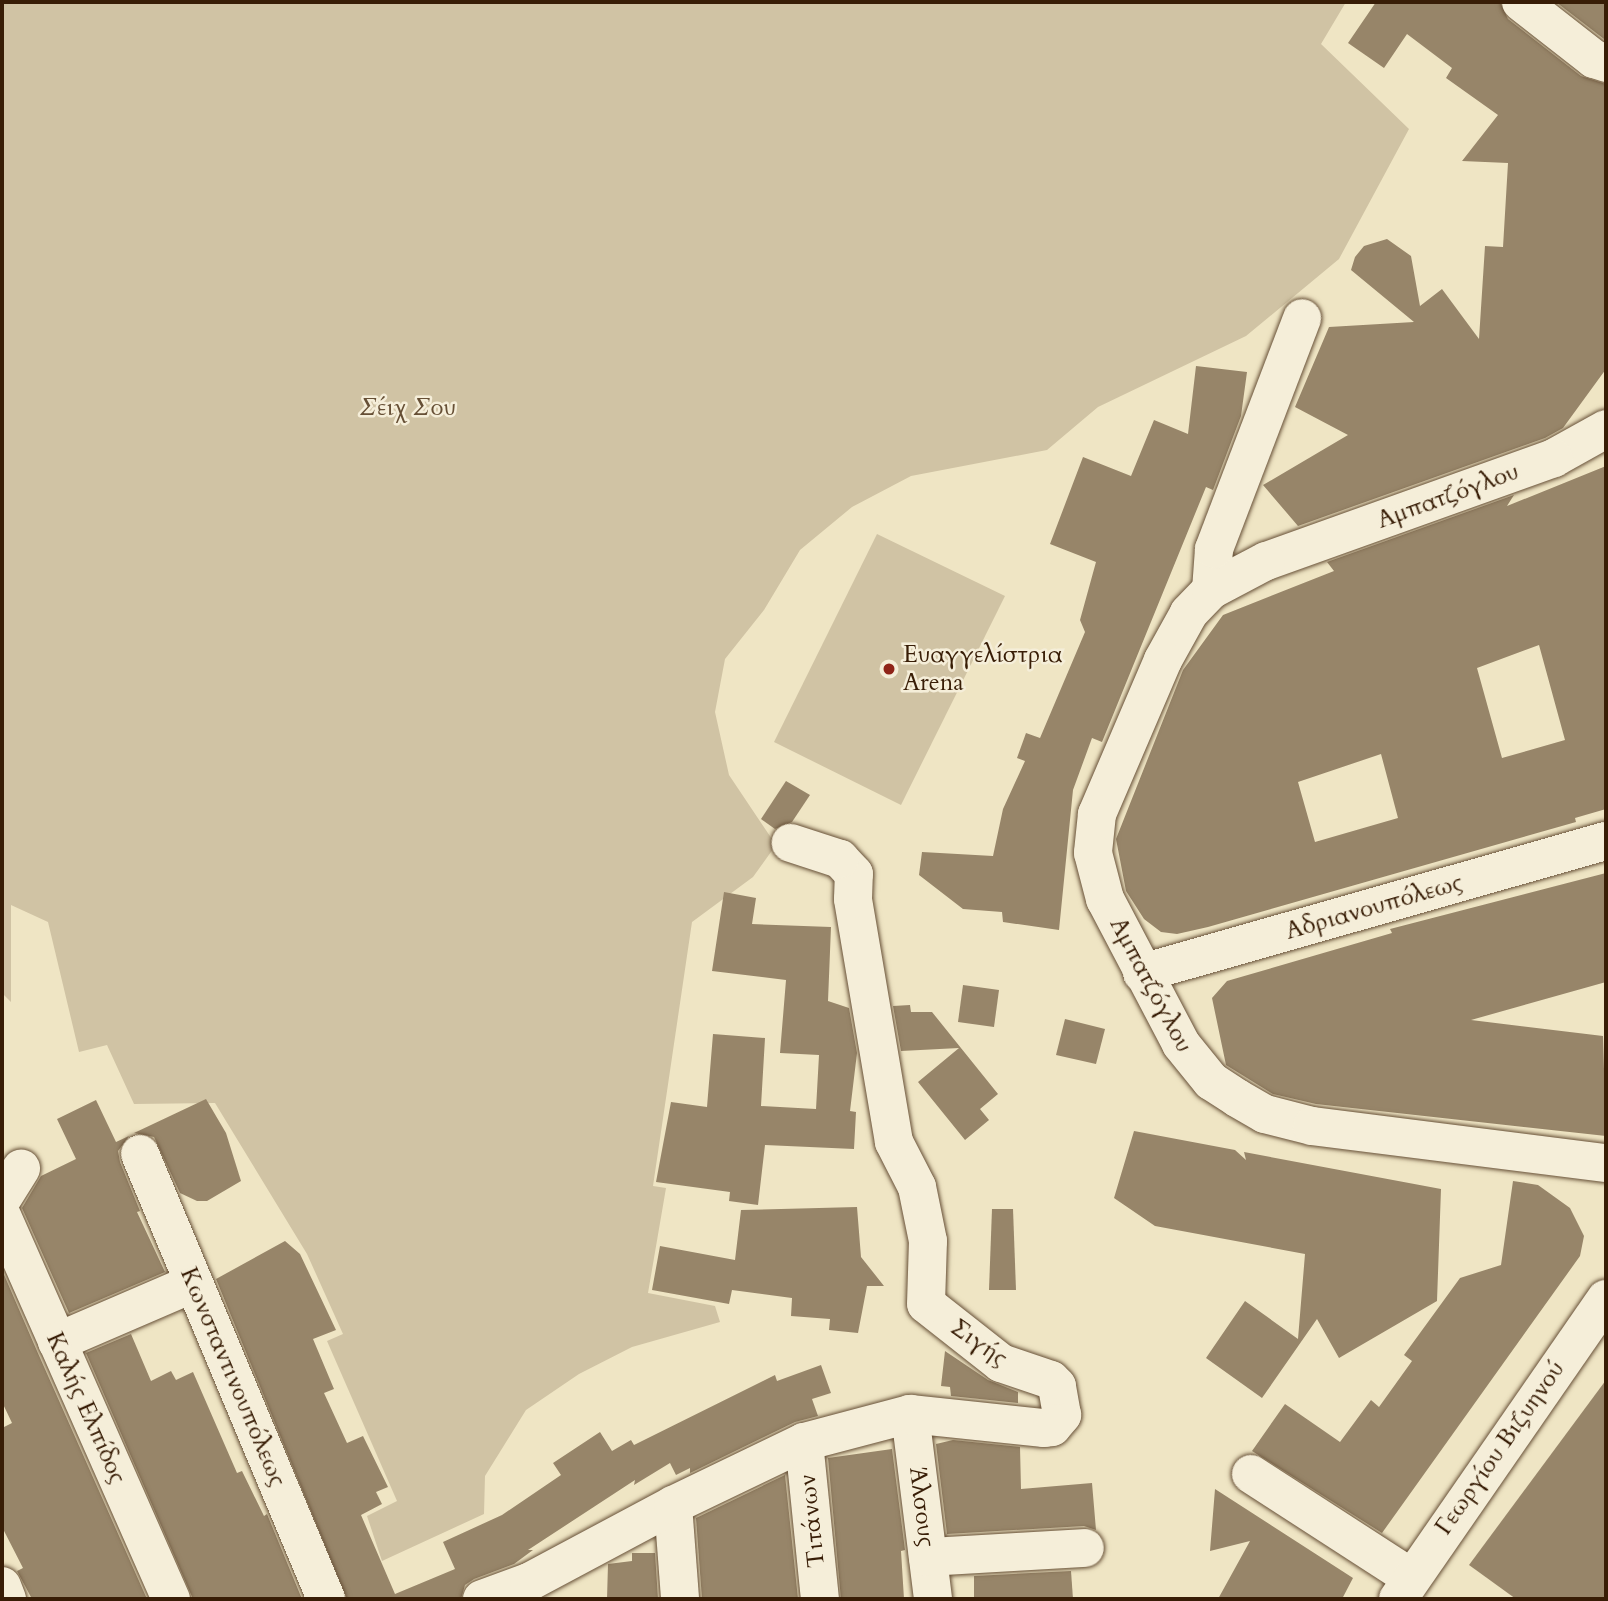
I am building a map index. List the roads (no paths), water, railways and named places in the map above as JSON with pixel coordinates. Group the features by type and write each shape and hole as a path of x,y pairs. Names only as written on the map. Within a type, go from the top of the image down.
{"street":[{"path":"1521,2 1594,58 1606,63"},
{"path":"1211,590 1214,550 1302,318"},
{"name":"Αμπατζόγλου","path":"1606,429 1554,458 1266,561 1211,590 1174,635 1097,814 1093,853 1098,876 1142,973 1194,1064 1211,1081 1265,1114 1360,1134 1606,1163"},
{"name":"Αδριανουπόλεως","path":"1142,973 1606,841"},
{"name":"Σιγής","path":"482,1599 533,1590 673,1505 804,1442 910,1414 1044,1427 1057,1422 1062,1405 1051,1380 1001,1363 926,1304 928,1241 917,1187 894,1142 853,899 854,874 840,859 791,844"},
{"name":"Κωνσταντινουπόλεως","path":"141,1154 326,1599"},
{"name":"Καλής Ελπίδος","path":"2,1216 172,1599"},
{"path":"57,1342 194,1283"},
{"name":"Γεωργίου Βιζυηνού","path":"1404,1588 1606,1299"},
{"name":"Άλσους","path":"910,1414 933,1599"},
{"name":"Τιτάνων","path":"804,1442 820,1599"},
{"path":"1251,1474 1404,1588"},
{"path":"673,1505 680,1599"},
{"path":"928,1557 1085,1548"},
{"path":"2,1586 8,1599"}],"place":[{"name":"Ευαγγελίστρια Arena","path":"889,669"}],"park label":[{"name":"Σέιχ Σου","path":"408,408"}]}
